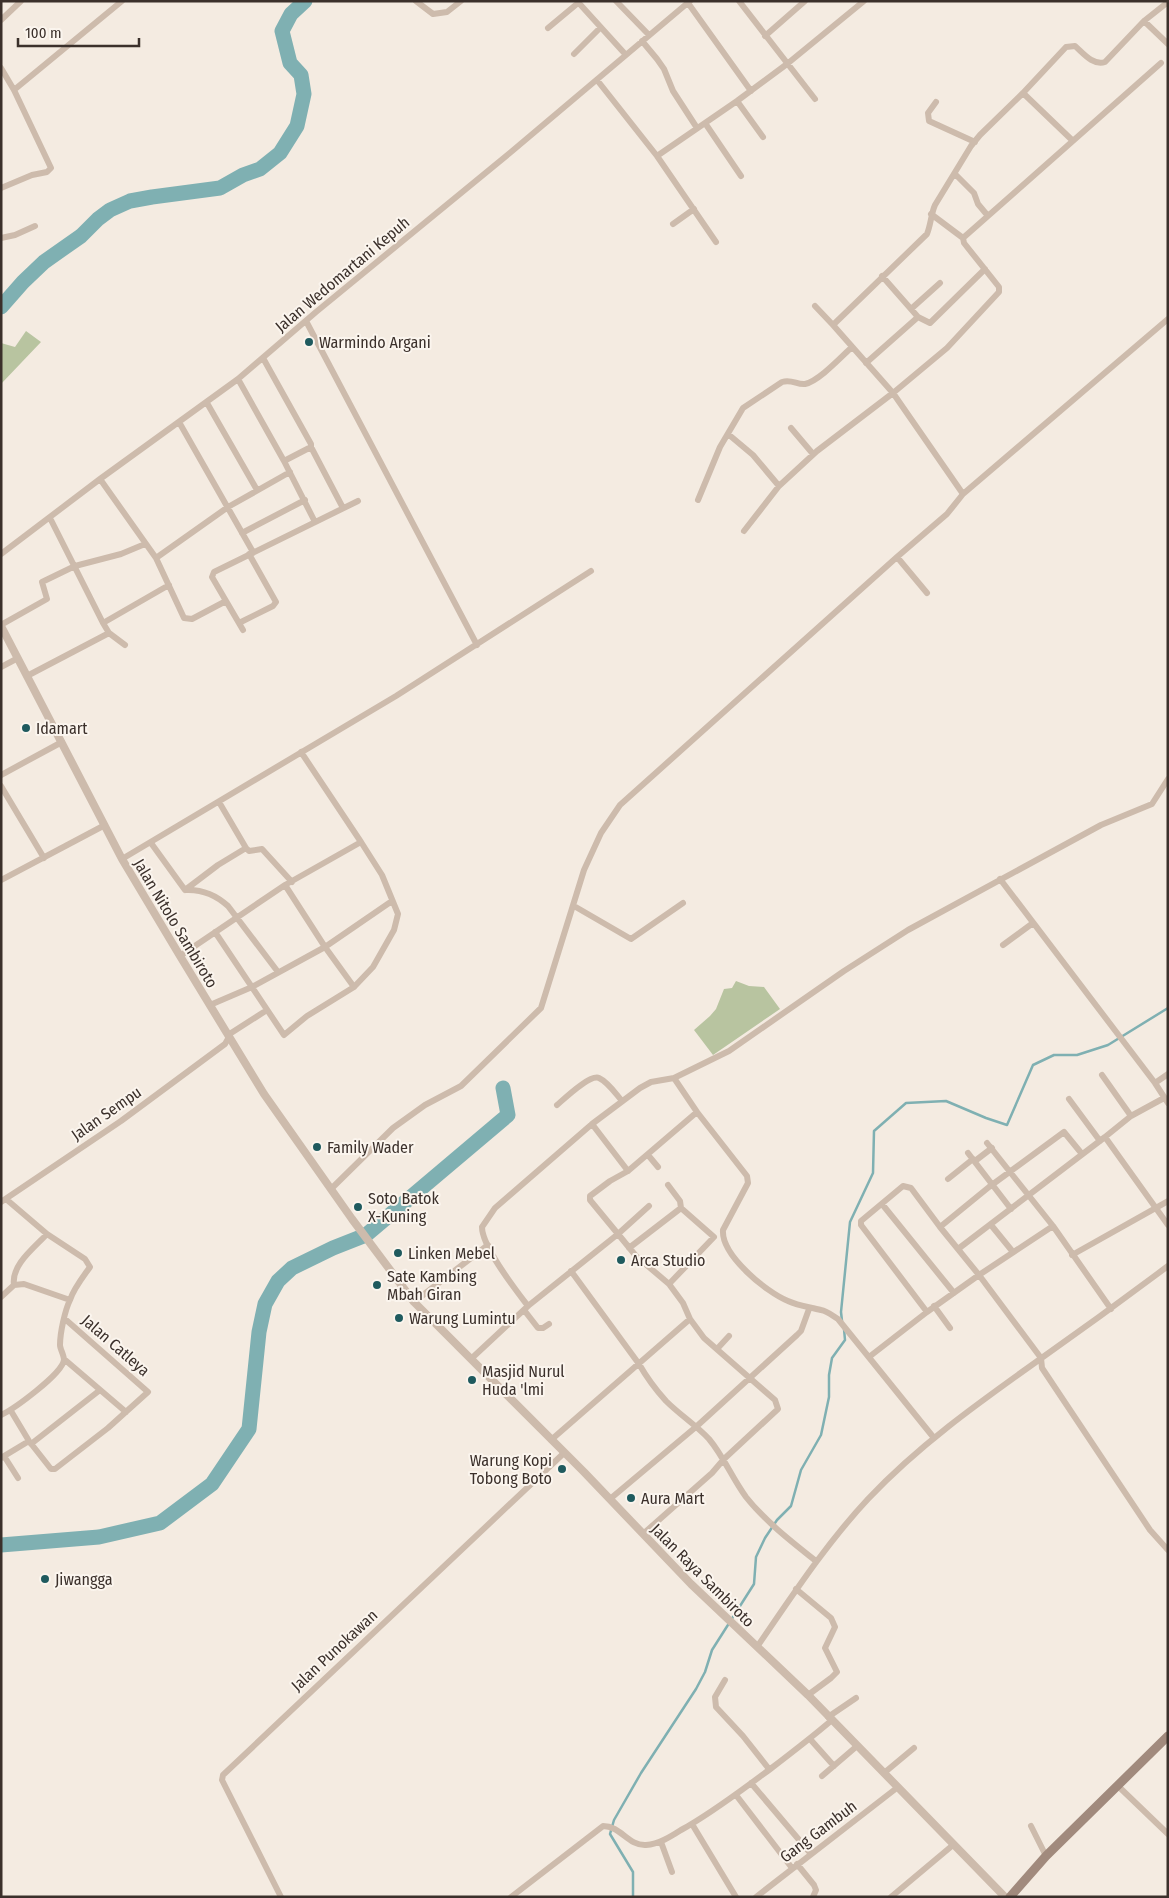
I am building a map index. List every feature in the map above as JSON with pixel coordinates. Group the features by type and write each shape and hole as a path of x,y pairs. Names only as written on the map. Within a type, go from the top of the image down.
{"main road":[{"path":"1010,1897 1046,1856 1168,1736"}],"street":[{"path":"1,20 21,1"},
{"path":"14,90 122,1"},
{"path":"416,1 430,12 436,14 447,12 461,1"},
{"path":"616,1 649,34"},
{"path":"739,1 815,99"},
{"path":"765,36 805,1"},
{"path":"657,156 738,101 864,1"},
{"path":"548,28 577,2 626,55"},
{"path":"689,2 751,90"},
{"name":"Jalan Wedomartani Kepuh","path":"1,554 100,479 238,379 306,320 689,2"},
{"path":"833,325 927,234 935,205 975,142 987,127 1023,93 1066,47 1075,46 1094,62 1100,64 1105,62 1144,21 1168,2"},
{"path":"1144,21 1168,44"},
{"path":"574,54 600,28"},
{"path":"642,41 661,64 673,91 697,128"},
{"path":"963,238 1161,63"},
{"path":"1,68 14,90 51,168 47,172 32,175 1,188"},
{"path":"597,80 657,156 716,242"},
{"path":"1023,93 1073,141"},
{"path":"738,101 763,137"},
{"path":"936,102 928,113 929,120 975,142"},
{"path":"705,123 741,176"},
{"path":"955,174 974,193 978,204 988,216"},
{"path":"673,224 694,209"},
{"path":"744,531 779,486 813,454 893,393 947,348 999,292 999,287 964,243 963,238 932,214"},
{"path":"1,238 15,235 35,226"},
{"path":"882,276 918,317 928,323 932,322 985,270"},
{"path":"911,309 940,283"},
{"path":"814,306 893,393 963,494"},
{"path":"866,363 918,317"},
{"path":"331,1189 393,1128 425,1105 461,1086 541,1008 584,870 600,833 620,805 952,510 963,494 1168,319"},
{"path":"306,320 477,645"},
{"path":"698,500 720,447 746,405 782,382 789,380 800,384 813,380 852,347"},
{"path":"263,358 344,508"},
{"path":"238,379 290,472 315,522"},
{"path":"207,403 258,490"},
{"path":"179,422 228,507 276,602 274,606 239,623"},
{"path":"791,428 813,454"},
{"path":"728,434 753,455 779,486"},
{"path":"284,461 311,447"},
{"path":"156,558 228,507 290,472"},
{"path":"100,479 156,558 184,618 192,619 226,601"},
{"path":"242,533 304,500"},
{"path":"243,630 212,575 214,572 358,501"},
{"path":"50,518 103,623 110,633 125,644"},
{"path":"1,626 47,599 42,582 75,566 122,554 145,544"},
{"path":"897,557 927,593"},
{"path":"122,859 396,696 591,571"},
{"path":"103,623 169,586"},
{"name":"Jalan Nitolo Sambiroto","path":"1,626 122,859 264,1094 352,1219"},
{"path":"27,676 110,633"},
{"path":"1,667 18,658"},
{"path":"1,775 62,742"},
{"path":"215,932 284,1035 307,1016 354,987 373,967 394,930 398,914 382,875 301,752"},
{"path":"549,1324 543,1328 538,1328 488,1245 482,1227 495,1208 592,1124 640,1088 651,1082 674,1078 729,1051 871,953 908,930 1101,825 1148,807 1156,800 1168,779"},
{"path":"1,786 44,858"},
{"path":"219,802 246,848 250,851 262,849 292,882"},
{"path":"1,880 105,825"},
{"path":"180,956 285,886 361,842"},
{"path":"151,843 185,890"},
{"path":"185,890 218,865 246,848"},
{"path":"958,1249 1131,1116 1166,1101 1155,1083 1000,879"},
{"path":"285,886 354,987"},
{"path":"185,890 197,890 221,900 237,917 278,972"},
{"path":"210,1005 252,987 325,947 392,901"},
{"path":"574,906 630,939 683,903"},
{"path":"1003,945 1033,923"},
{"path":"229,1036 267,1010"},
{"name":"Jalan Sempu","path":"4,1201 121,1121 225,1044 229,1036"},
{"path":"225,1044 234,1045"},
{"path":"1155,1083 1168,1074"},
{"path":"1102,1075 1131,1116"},
{"path":"557,1106 584,1083 594,1078 599,1078 605,1082 622,1101"},
{"path":"674,1078 697,1112 747,1176 748,1183 723,1233 724,1242 744,1269 771,1291 786,1301 823,1310 838,1319 848,1329 856,1342 934,1438"},
{"path":"1069,1099 1103,1139 1168,1226"},
{"path":"642,1534 712,1473 724,1459 778,1408 775,1400 704,1338 669,1284 654,1273 629,1248 590,1200 590,1196 648,1156 697,1112"},
{"path":"592,1124 628,1171"},
{"path":"940,1227 1064,1132 1082,1154"},
{"path":"948,1179 974,1160 989,1146 1053,1226 1111,1309"},
{"path":"968,1153 1011,1209"},
{"path":"648,1156 658,1167"},
{"path":"668,1185 680,1201 681,1208 714,1237"},
{"path":"926,1312 861,1225 861,1221 904,1186 911,1188 940,1227 980,1275 1041,1358 1042,1368 1104,1463 1150,1530 1168,1550"},
{"path":"4,1201 47,1234 85,1259 90,1267 70,1300 60,1344 64,1359 126,1412 54,1469 51,1469 30,1442 11,1411"},
{"path":"1072,1255 1168,1201"},
{"path":"882,1204 954,1292"},
{"path":"472,1358 526,1308 618,1234 649,1206"},
{"path":"629,1248 681,1208"},
{"name":"Jalan Raya Sambiroto","path":"352,1219 414,1302 472,1358 642,1534 808,1696 1005,1897"},
{"path":"991,1225 1013,1252"},
{"path":"869,1357 934,1306 1053,1226"},
{"path":"669,1284 714,1237 723,1233"},
{"path":"14,1286 14,1274 18,1267 47,1234"},
{"path":"414,1302 488,1245"},
{"path":"758,1648 796,1589 831,1542 869,1498 915,1454 1041,1358 1168,1266"},
{"path":"571,1271 639,1364 647,1379 667,1402 697,1426 724,1459 746,1496 768,1519 816,1562"},
{"path":"1,1298 14,1286 24,1284 70,1300"},
{"path":"934,1306 950,1328"},
{"path":"610,1499 697,1426 797,1335 801,1331 809,1308"},
{"name":"Jalan Catleya","path":"65,1319 148,1390 126,1412"},
{"path":"552,1440 690,1319"},
{"path":"716,1348 729,1336"},
{"path":"1,1415 11,1411 43,1386 55,1374 64,1359"},
{"path":"18,1478 2,1457 30,1442 100,1390"},
{"name":"Jalan Punokawan","path":"281,1897 222,1780 223,1775 564,1453"},
{"path":"796,1589 831,1618 836,1627 825,1648 837,1672 808,1696"},
{"path":"725,1680 715,1697 716,1707 743,1736 769,1769"},
{"path":"511,1897 603,1826 612,1827 639,1845 661,1842 736,1795 810,1739 830,1719 856,1698"},
{"path":"810,1739 834,1766"},
{"path":"822,1776 857,1746"},
{"path":"884,1773 914,1748"},
{"path":"751,1783 811,1854"},
{"path":"1118,1786 1168,1834"},
{"name":"Gang Gambuh","path":"756,1897 898,1787"},
{"path":"736,1795 794,1866 814,1885 816,1890 813,1897"},
{"path":"692,1824 736,1897"},
{"path":"1031,1826 1046,1856"},
{"path":"661,1842 672,1872"},
{"path":"891,1897 954,1845"}],"green space":[{"path":"26,331 41,342 1,384 1,343 15,347"},
{"path":"736,981 749,986 764,987 780,1009 713,1055 694,1030 716,1009 724,989 732,988"}],"waterway":[{"path":"1,307 44,262 81,236 110,210 130,201 220,188 243,175 260,169 280,153 297,126 304,94 301,75 290,63 282,31 291,14 305,1"},
{"path":"842,1321 841,1312 850,1222 873,1173 874,1131 906,1103 946,1101 1007,1125 1033,1065 1054,1055 1077,1055 1108,1045 1168,1008"},
{"path":"1,1545 99,1537 160,1523 212,1484 249,1429 259,1332 265,1304 278,1281 292,1268 333,1248 366,1235 508,1115 503,1088"},
{"path":"633,1897 633,1872 610,1834 614,1820 641,1773 696,1689 705,1672 712,1650 754,1584 756,1557 765,1538 777,1520 791,1506 801,1470 821,1435 829,1397 829,1375 832,1358 845,1340 844,1329"}],"place":[{"name":"Warmindo Argani","path":"309,342"},
{"name":"Idamart","path":"26,728"},
{"name":"Family Wader","path":"317,1147"},
{"name":"Soto Batok X-Kuning","path":"358,1207"},
{"name":"Linken Mebel","path":"398,1253"},
{"name":"Arca Studio","path":"621,1260"},
{"name":"Sate Kambing Mbah Giran","path":"377,1285"},
{"name":"Warung Lumintu","path":"399,1318"},
{"name":"Masjid Nurul Huda 'lmi","path":"472,1380"},
{"name":"Warung Kopi Tobong Boto","path":"562,1469"},
{"name":"Aura Mart","path":"631,1498"},
{"name":"Jiwangga","path":"45,1579"}]}
